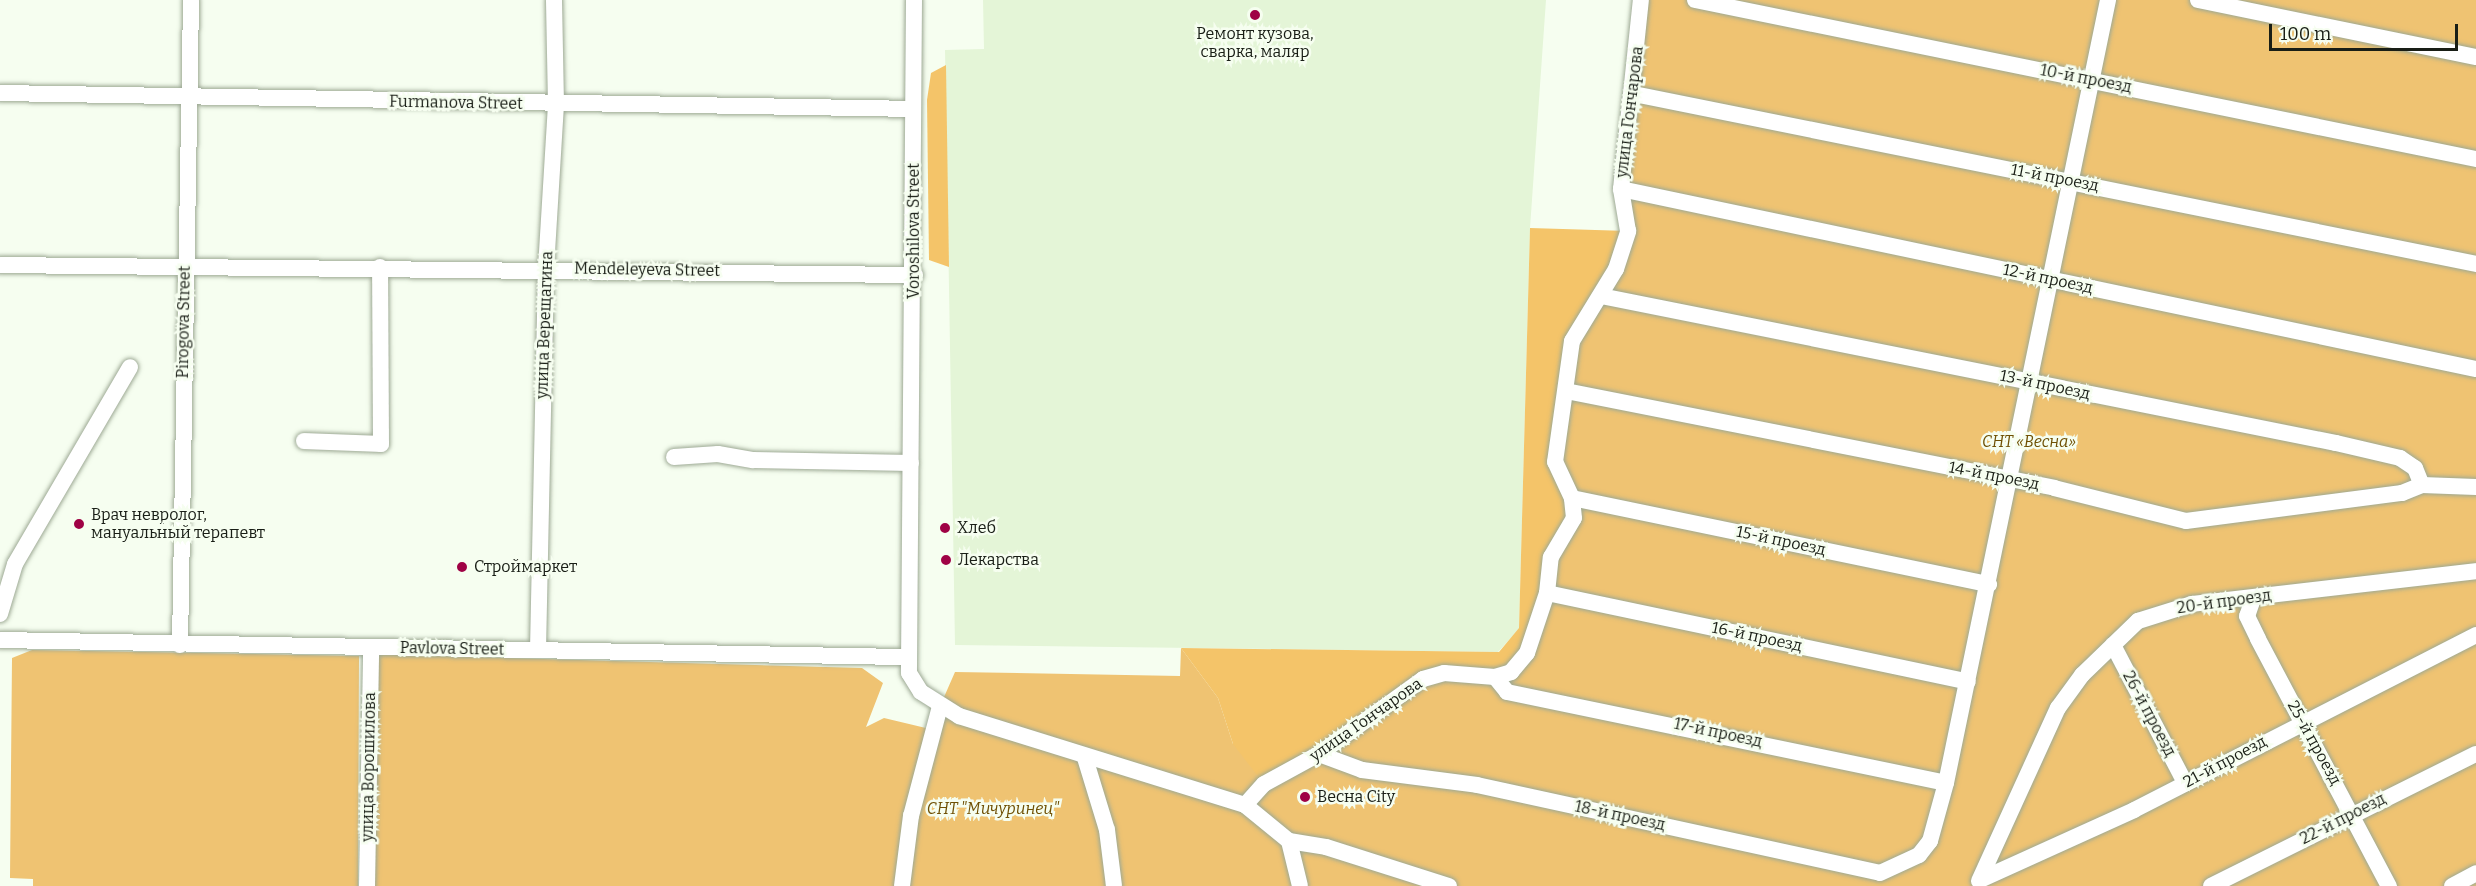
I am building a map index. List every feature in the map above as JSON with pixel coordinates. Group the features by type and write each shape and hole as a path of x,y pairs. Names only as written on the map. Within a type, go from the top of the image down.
{"street":[{"name":"Pirogova Street","path":"180,645 191,0"},
{"name":"улица Верещагина","path":"538,650 546,268 556,105 554,0"},
{"name":"Voroshilova Street","path":"905,657 915,275 914,0"},
{"name":"улица Гончарова","path":"1572,498 1555,462 1572,342 1601,296 1628,231 1621,189 1634,94 1641,0"},
{"name":"10-й проезд","path":"1695,0 2476,159"},
{"path":"1946,783 1989,584 2007,479 2108,0"},
{"path":"2198,0 2476,57"},
{"name":"Furmanova Street","path":"0,93 556,105 913,109"},
{"name":"11-й проезд","path":"1634,94 2476,264"},
{"name":"12-й проезд","path":"1621,189 2476,369"},
{"name":"Mendeleyeva Street","path":"0,265 546,268 915,275"},
{"path":"304,441 381,444 380,267"},
{"name":"13-й проезд","path":"1601,296 2400,458 2415,468 2422,485"},
{"path":"0,614 15,564 130,367"},
{"name":"14-й проезд","path":"1566,391 2007,479 2186,521 2402,493 2422,485"},
{"path":"674,457 718,454 753,460 911,463"},
{"path":"2422,485 2476,487"},
{"path":"1495,677 1511,672 1527,653 1547,593 1551,557 1574,518 1572,498"},
{"name":"15-й проезд","path":"1572,498 1989,584"},
{"name":"20-й проезд","path":"1976,884 2058,708 2113,645 2138,621 2163,610 2476,571"},
{"name":"16-й проезд","path":"1547,593 1968,682"},
{"name":"25-й проезд","path":"2253,599 2247,616 2389,886"},
{"name":"21-й проезд","path":"1976,884 2185,783 2476,635"},
{"name":"Pavlova Street","path":"0,640 905,657"},
{"name":"26-й проезд","path":"2113,645 2185,783"},
{"name":"улица Ворошилова","path":"367,886 371,648"},
{"path":"905,657 914,682 940,706 1085,758 1245,805 1289,841 1326,847 1449,886"},
{"name":"улица Гончарова","path":"1245,805 1264,784 1319,754 1423,679 1444,673 1495,677"},
{"name":"17-й проезд","path":"1495,677 1507,692 1946,783"},
{"path":"902,886 911,816 940,706"},
{"name":"18-й проезд","path":"1319,754 1362,770 1477,785 1880,873 1919,855 1930,841 1946,783"},
{"name":"22-й проезд","path":"2211,886 2476,754"},
{"path":"1085,758 1107,830 1114,886"},
{"path":"1289,841 1300,886"},
{"path":"2452,886 2476,873"}],"shaded area":[{"path":"983,0 1546,0 1530,228 1519,629 1498,652 955,645 945,50 984,49"},
{"path":"946,65 949,267 929,260 927,100 931,73"},
{"path":"1530,228 1628,231 1572,342 1555,462 1572,498 1547,593 1511,672 1444,673 1264,784 1233,744 1218,698 1181,648 1499,652 1519,628"}],"green space":[{"name":"СНТ «Весна»","path":"1641,0 2476,0 2476,886 367,886 371,654 862,668 883,683 866,727 884,718 930,729 955,672 1180,676 1181,648 1218,698 1233,744 1423,679 1511,672 1561,479 1572,341 1624,251 1621,189"},
{"path":"32,650 359,656 358,886 33,886 33,879 10,878 12,658"}],"place":[{"name":"Ремонт кузова, сварка, маляр","path":"1255,15"},
{"name":"Врач невролог, мануальный терапевт","path":"79,524"},
{"name":"Хлеб","path":"945,528"},
{"name":"Лекарства","path":"946,560"},
{"name":"Строймаркет","path":"462,567"},
{"name":"Весна City","path":"1305,797"}],"park label":[{"name":"СНТ \"Мичуринец\"","path":"993,809"}]}
